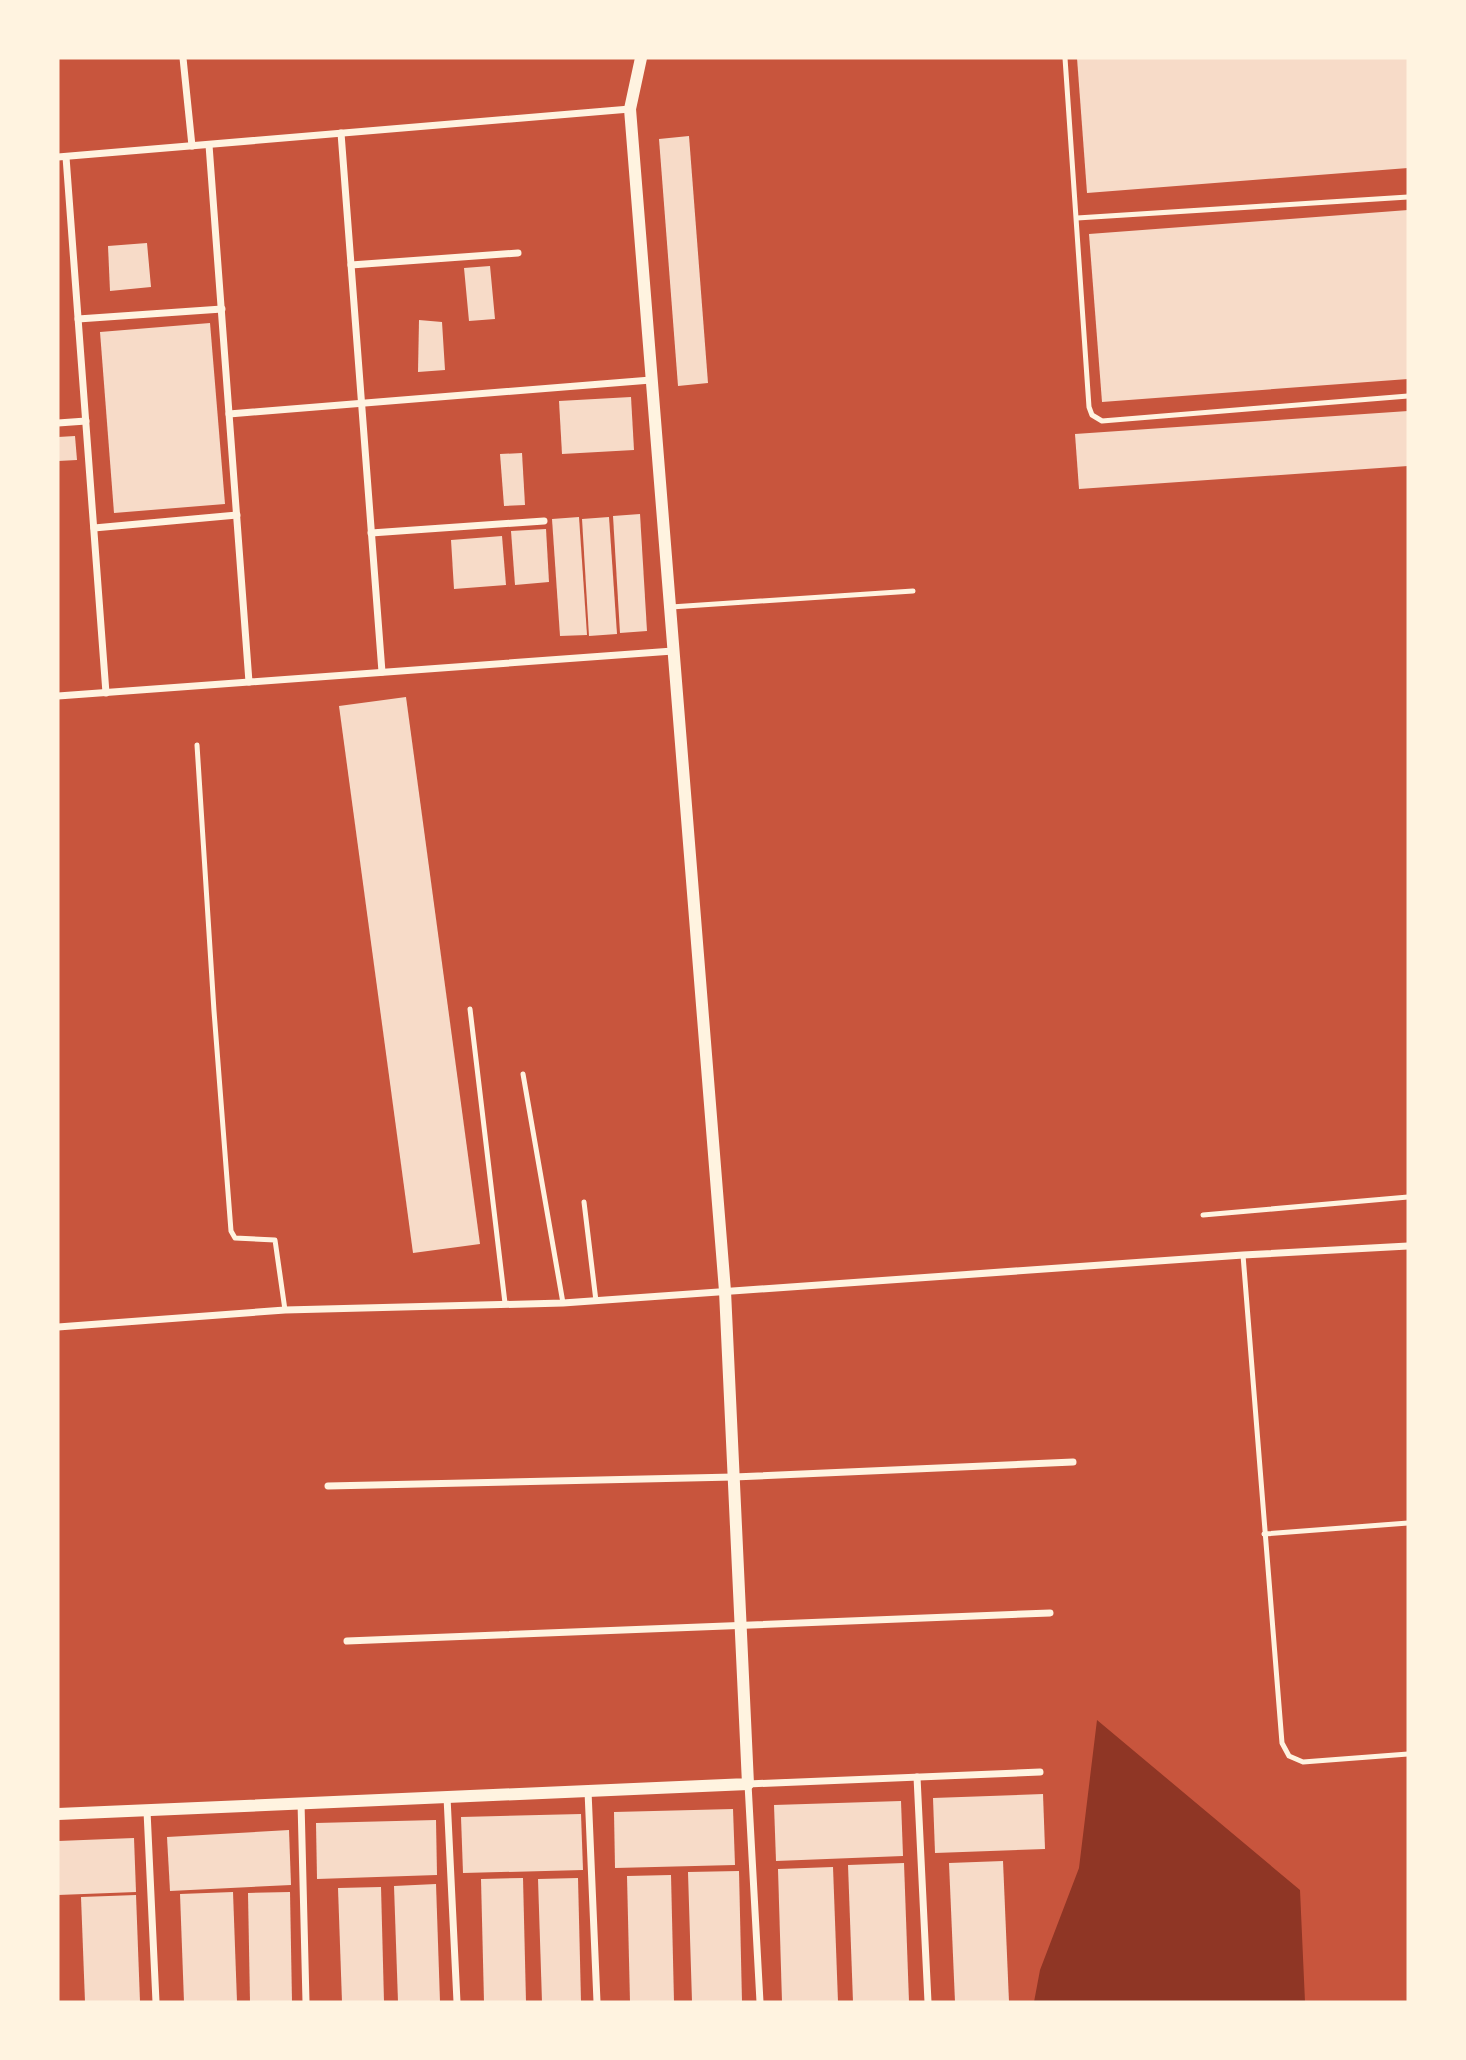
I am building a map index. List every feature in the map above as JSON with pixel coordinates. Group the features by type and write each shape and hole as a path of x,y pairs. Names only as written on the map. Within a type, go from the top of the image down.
{"street":[{"path":"183,58 192,146"},
{"path":"641,58 629,109 725,1291 760,2002"},
{"path":"106,692 78,319 62,157 629,109"},
{"path":"341,134 382,671"},
{"path":"209,145 249,681"},
{"path":"351,265 518,253"},
{"path":"78,319 222,309"},
{"path":"229,414 651,380"},
{"path":"58,424 86,421"},
{"path":"94,528 237,515"},
{"path":"371,533 544,521"},
{"path":"58,696 674,651"},
{"path":"58,1327 285,1310 564,1303 1242,1255 1408,1246"},
{"path":"328,1486 734,1477 1073,1462"},
{"path":"346,1641 1051,1614"},
{"path":"58,1814 1040,1772"},
{"path":"917,1777 928,2002"},
{"path":"588,1791 597,2002"},
{"path":"447,1796 457,2002"},
{"path":"301,1802 306,2002"},
{"path":"147,1811 156,2002"}],"lane":[{"path":"1065,58 1089,407 1092,415 1102,421 1408,396"},
{"path":"1076,218 1408,197"},
{"path":"670,607 912,591"},
{"path":"197,746 231,1231 235,1238 275,1240 285,1310"},
{"path":"470,1009 505,1303"},
{"path":"523,1074 564,1303"},
{"path":"1203,1215 1408,1197"},
{"path":"584,1202 596,1301"},
{"path":"1242,1255 1282,1743 1289,1756 1303,1762 1408,1754"},
{"path":"1264,1534 1408,1523"}],"shaded area":[{"path":"1097,1720 1300,1890 1305,2002 1034,2002 1040,1970 1079,1868"}],"building":[{"path":"1077,58 1408,58 1408,168 1087,193"},
{"path":"689,136 708,383 678,386 659,139"},
{"path":"1408,210 1408,379 1102,402 1089,234"},
{"path":"147,243 151,287 110,291 108,246"},
{"path":"490,266 495,319 469,321 464,268"},
{"path":"419,320 442,322 445,370 418,372"},
{"path":"210,323 225,504 114,513 100,332"},
{"path":"631,397 634,450 562,454 559,401"},
{"path":"1408,411 1408,466 1079,489 1075,434"},
{"path":"75,436 77,460 58,461 58,437"},
{"path":"522,453 525,505 504,506 500,454"},
{"path":"640,514 647,631 620,633 613,516"},
{"path":"579,517 587,635 560,636 552,519"},
{"path":"609,517 617,634 589,636 582,519"},
{"path":"546,529 549,582 515,585 511,531"},
{"path":"502,536 506,585 454,589 451,540"},
{"path":"406,697 480,1244 413,1253 339,706"},
{"path":"1043,1794 1045,1849 935,1853 933,1798"},
{"path":"901,1801 903,1856 776,1861 774,1805"},
{"path":"733,1809 735,1865 615,1868 614,1812"},
{"path":"581,1814 583,1870 463,1873 461,1817"},
{"path":"436,1820 437,1875 317,1879 316,1823"},
{"path":"289,1830 291,1885 170,1891 167,1837"},
{"path":"134,1838 136,1892 58,1895 58,1841"},
{"path":"1003,1861 1009,2002 955,2002 949,1863"},
{"path":"904,1863 909,2002 853,2002 848,1865"},
{"path":"833,1867 838,2002 782,2002 778,1869"},
{"path":"739,1871 742,2002 692,2002 688,1872"},
{"path":"671,1875 674,2002 630,2002 627,1876"},
{"path":"523,1878 526,2002 484,2002 481,1879"},
{"path":"578,1878 581,2002 542,2002 538,1879"},
{"path":"436,1884 440,2002 398,2002 394,1886"},
{"path":"381,1887 384,2002 342,2002 338,1888"},
{"path":"233,1892 237,2002 184,2002 180,1894"},
{"path":"290,1892 292,2002 250,2002 248,1893"},
{"path":"136,1895 140,2002 85,2002 81,1897"}]}
